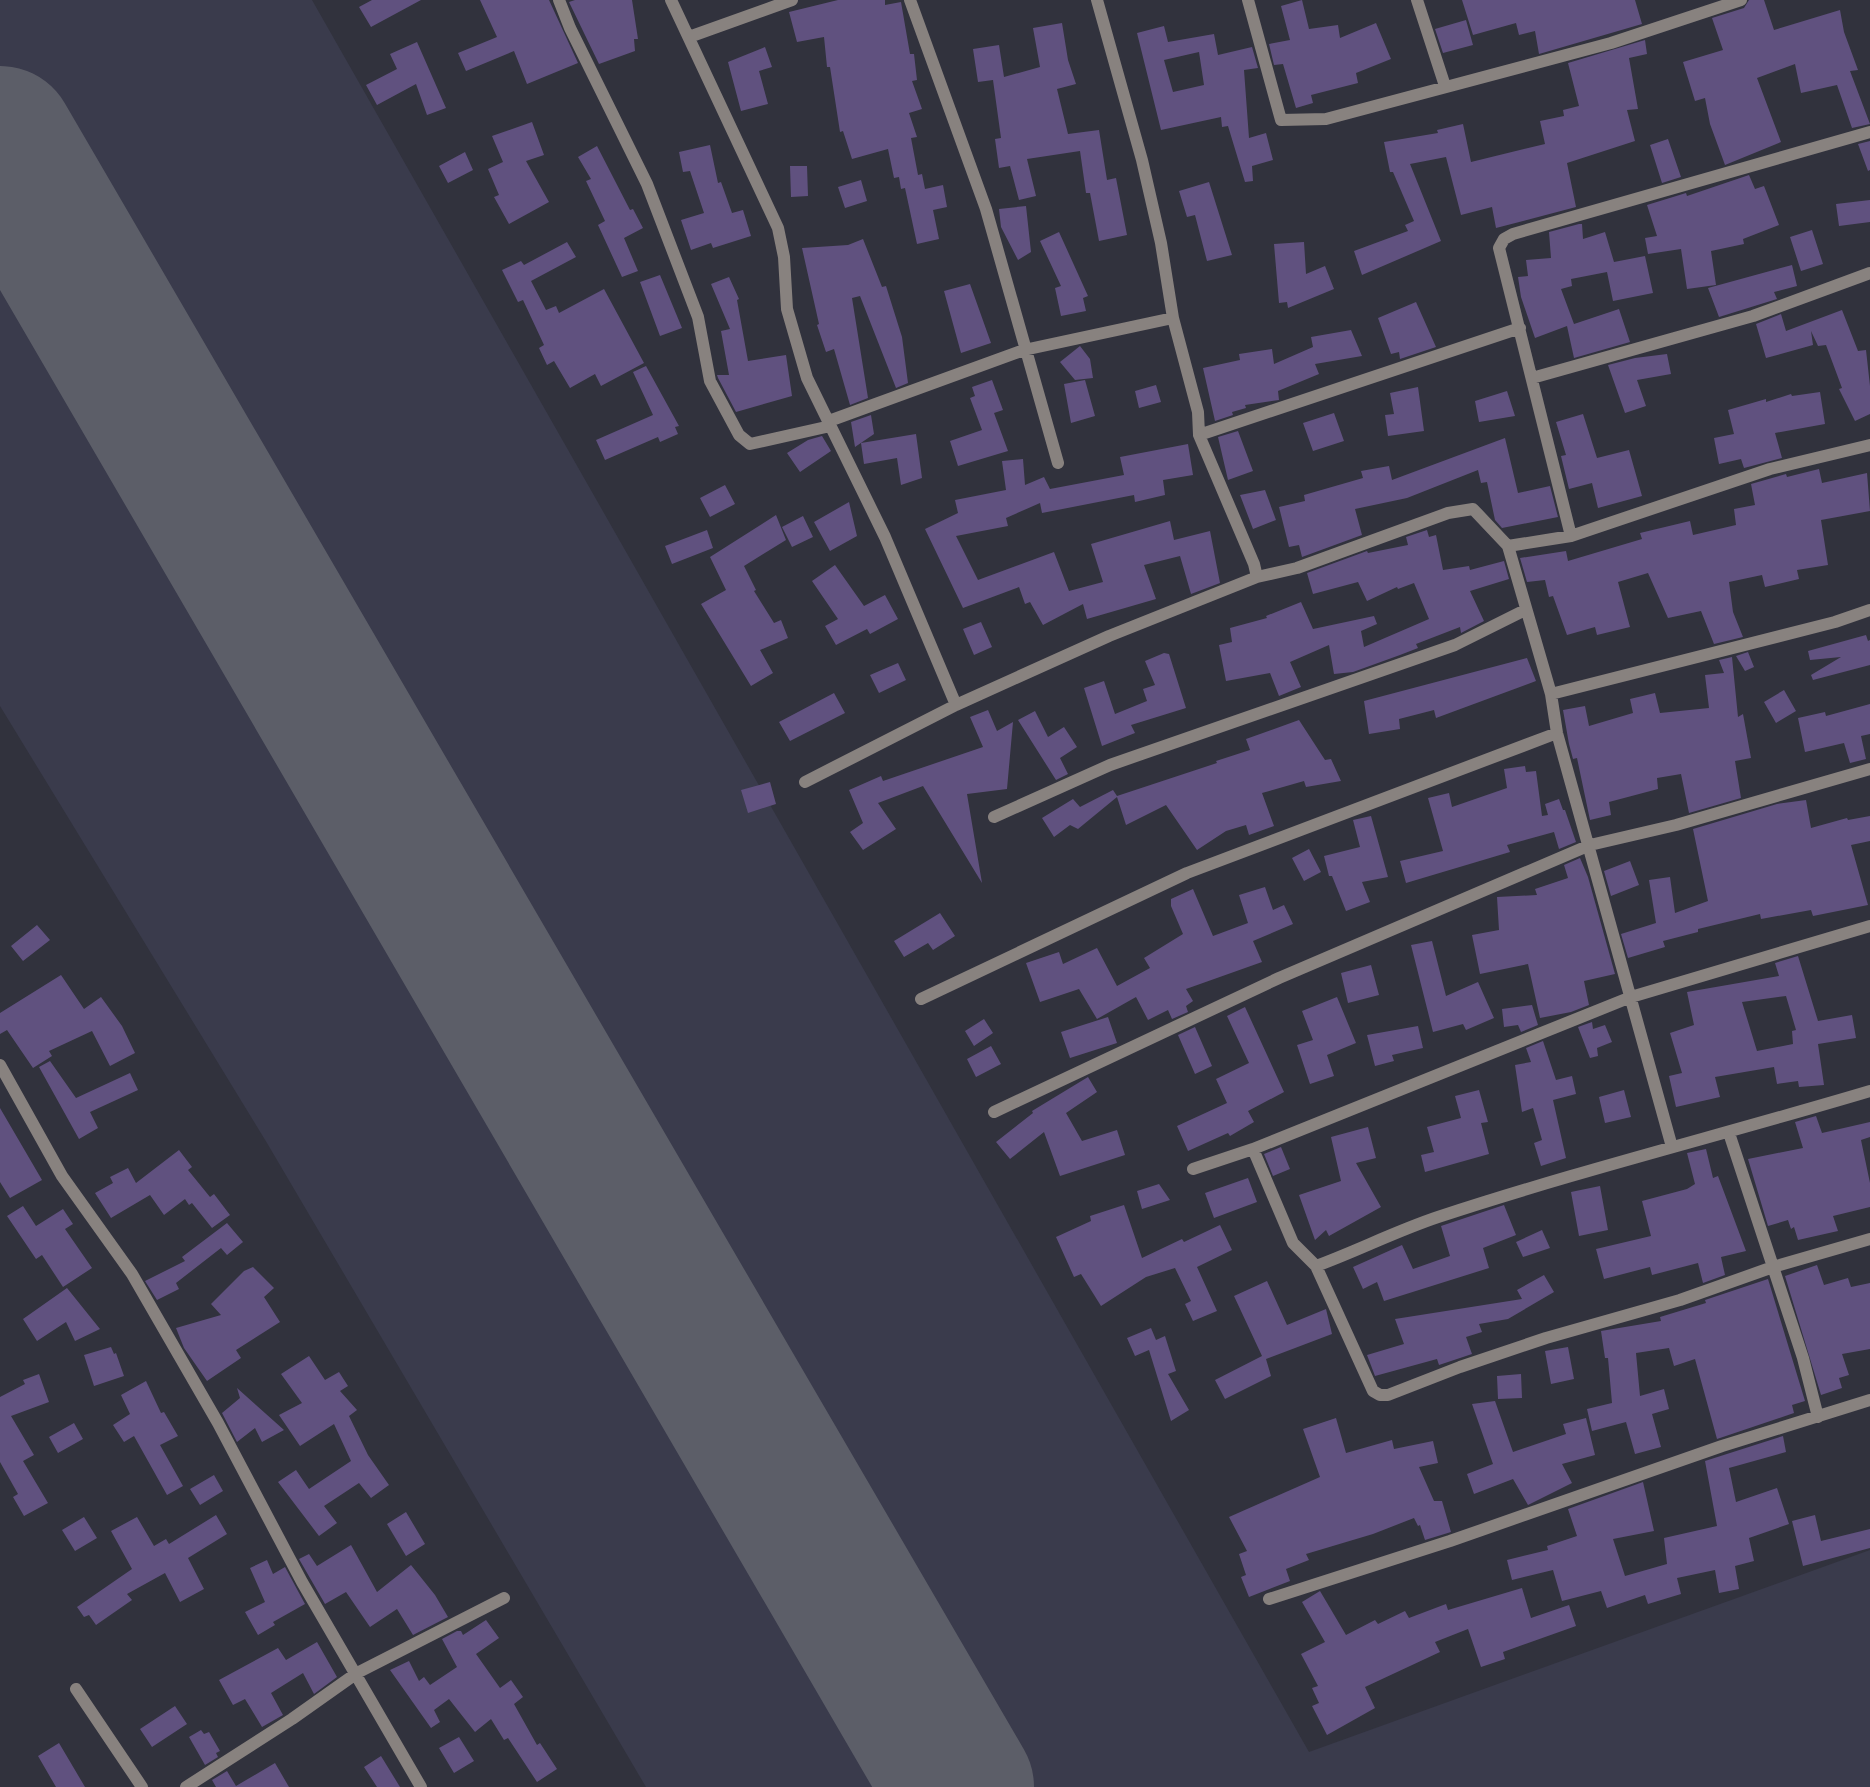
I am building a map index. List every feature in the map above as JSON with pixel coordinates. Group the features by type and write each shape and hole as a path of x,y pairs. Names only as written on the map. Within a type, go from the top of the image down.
{"street":[{"path":"559,0 570,28 647,184 698,317 710,381 739,435 750,444 825,426 829,421 1024,350 1173,318"},
{"path":"671,0 778,228 784,258 787,309 807,378 885,537 956,705"},
{"path":"689,37 788,0"},
{"path":"910,0 986,208 1024,350 1058,463"},
{"path":"1097,0 1142,160 1161,243 1173,318 1198,412 1199,435 1254,564 1257,577"},
{"path":"1248,0 1281,120 1326,119 1611,43 1741,0"},
{"path":"1417,0 1445,86"},
{"path":"1571,536 1499,248 1504,239 1513,234 1870,132"},
{"path":"1532,378 1753,316 1870,273"},
{"path":"1199,435 1520,328"},
{"path":"1508,546 1571,536 1770,469 1870,445"},
{"path":"805,782 956,705 1109,636 1257,577 1297,568 1448,513 1473,509 1508,546 1551,694 1557,733 1590,845 1672,1147"},
{"path":"994,817 1110,765 1455,645 1525,610"},
{"path":"1551,694 1835,622 1870,610"},
{"path":"921,999 1187,873 1557,733"},
{"path":"994,1112 1279,978 1590,845 1676,825 1870,768"},
{"path":"1193,1168 1253,1149 1630,997 1870,926"},
{"path":"0,1065 62,1176 132,1274 218,1423 302,1582 357,1672 421,1787"},
{"path":"1316,1266 1436,1218 1672,1147 1729,1133 1870,1091"},
{"path":"1729,1133 1803,1358 1818,1417"},
{"path":"1253,1149 1293,1242 1316,1266 1373,1390 1380,1395 1388,1395 1525,1345 1680,1300 1773,1267 1870,1239"},
{"path":"1269,1599 1450,1541 1722,1446 1870,1400"},
{"path":"186,1787 292,1719 357,1672 504,1598"},
{"path":"76,1689 142,1787"}],"shaded area":[{"path":"0,0 312,0 1309,1752 1870,1550 1870,1787 646,1787 267,1143 0,706"}],"building":[{"path":"372,0 421,0 371,27 359,7"},
{"path":"480,0 549,0 578,63 527,84 514,51 466,71 458,53 497,37"},
{"path":"575,0 632,0 638,39 634,39 635,51 599,64 569,2"},
{"path":"838,0 885,0 885,5 901,2 910,54 914,54 917,80 912,81 922,109 909,113 917,137 911,138 918,175 922,174 925,189 943,185 947,207 933,210 939,239 917,244 905,188 901,189 899,177 894,178 888,149 852,159 843,131 840,132 830,67 827,67 824,37 797,42 789,12"},
{"path":"1302,0 1309,29 1338,25 1340,38 1376,23 1391,59 1356,73 1358,83 1311,95 1313,103 1296,108 1283,64 1274,65 1269,44 1290,40 1281,6"},
{"path":"1462,0 1635,0 1642,24 1539,54 1535,31 1519,35 1516,23 1473,35"},
{"path":"1749,0 1764,0 1774,30 1840,10 1844,32 1858,70 1850,71 1870,124 1852,128 1837,85 1801,93 1795,64 1757,78 1781,142 1725,165 1710,124 1705,98 1695,101 1683,62 1723,50 1712,18 1744,8"},
{"path":"1466,20 1473,45 1443,53 1435,29"},
{"path":"1062,23 1068,60 1076,84 1057,89 1068,134 1099,130 1107,180 1116,178 1127,235 1099,241 1090,193 1086,193 1080,151 1027,159 1036,196 1019,200 1010,166 999,168 995,139 1001,138 993,80 978,82 973,49 999,45 1004,77 1040,67 1033,28"},
{"path":"1164,26 1168,42 1214,34 1218,55 1252,47 1258,68 1244,70 1249,138 1266,133 1273,160 1252,166 1253,181 1245,182 1228,126 1222,127 1221,117 1161,130 1137,33","holes":["1199,52 1204,85 1173,92 1164,60"]},
{"path":"1645,40 1647,54 1629,58 1638,109 1627,110 1635,141 1567,163 1576,207 1496,228 1492,207 1461,215 1446,157 1410,164 1441,241 1362,275 1354,251 1408,231 1405,225 1414,221 1393,172 1390,172 1384,142 1438,133 1437,130 1463,124 1471,162 1545,144 1540,121 1564,116 1563,110 1579,106 1568,63"},
{"path":"417,42 446,108 427,115 416,84 377,105 366,85 397,69 390,54"},
{"path":"765,47 772,67 759,71 768,104 741,111 728,62"},
{"path":"532,122 544,155 526,161 549,202 509,224 494,197 499,195 488,169 503,162 492,136"},
{"path":"1668,139 1681,177 1662,183 1650,145"},
{"path":"1870,141 1870,170 1868,171 1858,144"},
{"path":"710,145 718,183 721,182 732,213 743,210 751,236 713,248 711,243 691,250 681,220 704,213 690,171 683,172 679,152"},
{"path":"597,146 630,210 633,209 643,228 624,238 638,271 622,277 598,225 605,221 586,181 591,179 578,157"},
{"path":"465,152 473,170 448,183 439,166"},
{"path":"790,166 807,166 808,196 791,197"},
{"path":"1749,175 1755,189 1764,186 1779,225 1743,239 1744,244 1711,251 1716,285 1687,289 1681,249 1648,254 1645,238 1657,236 1647,205 1686,193 1687,196"},
{"path":"861,180 867,201 845,208 838,187"},
{"path":"1209,182 1232,255 1207,261 1195,215 1187,217 1179,191"},
{"path":"1870,200 1870,222 1839,226 1836,204"},
{"path":"1026,206 1031,252 1018,260 1001,227 999,209"},
{"path":"1582,224 1583,239 1605,232 1614,262 1645,256 1653,293 1613,301 1607,272 1571,279 1572,286 1561,289 1574,324 1619,309 1630,342 1574,358 1567,326 1535,338 1521,297 1518,277 1528,276 1526,260 1551,258 1549,232"},
{"path":"1812,230 1823,264 1801,271 1790,237"},
{"path":"1059,232 1088,296 1083,298 1086,311 1061,316 1055,288 1061,286 1040,241"},
{"path":"863,239 882,287 886,286 902,337 908,383 896,388 860,296 852,298 868,398 850,405 834,349 826,352 817,325 819,324 802,248 848,245"},
{"path":"567,242 576,257 531,281 546,310 556,306 559,313 604,289 644,363 601,386 595,374 570,388 554,361 547,365 539,348 544,345 523,300 518,302 502,270 521,261 524,265"},
{"path":"1304,242 1306,274 1325,266 1334,289 1288,308 1287,302 1279,303 1274,244"},
{"path":"1792,265 1797,286 1774,292 1777,299 1719,317 1708,288"},
{"path":"660,275 682,328 660,336 640,282"},
{"path":"729,277 739,299 737,300 748,361 786,355 792,396 736,412 717,375 729,375 721,331 730,329 711,284"},
{"path":"970,284 991,343 961,353 944,291"},
{"path":"1416,302 1436,347 1400,359 1399,352 1391,354 1378,318"},
{"path":"1842,310 1858,351 1866,350 1870,414 1855,421 1839,389 1842,388 1826,345 1818,346 1811,331 1813,345 1766,358 1756,324 1781,314 1786,331"},
{"path":"1351,330 1362,356 1315,364 1319,374 1278,391 1279,400 1245,405 1246,408 1232,412 1233,415 1215,421 1203,368 1240,360 1239,354 1272,349 1274,364 1313,347 1311,337"},
{"path":"1080,346 1090,359 1093,378 1075,380 1060,362"},
{"path":"1667,354 1671,374 1637,380 1646,406 1625,413 1608,365 1635,358"},
{"path":"646,366 679,426 675,427 678,434 660,442 658,437 605,460 596,440 653,415 633,372"},
{"path":"992,380 1003,410 994,413 1008,451 958,466 950,441 982,430 970,398 975,396 972,387"},
{"path":"1085,380 1095,416 1071,423 1064,384"},
{"path":"1156,385 1161,402 1139,408 1135,391"},
{"path":"1418,387 1424,431 1388,436 1385,415 1394,414 1390,393"},
{"path":"1507,391 1515,416 1479,422 1475,401"},
{"path":"1820,392 1825,424 1775,433 1782,458 1744,468 1741,459 1719,464 1714,438 1734,434 1728,410 1791,394 1792,396"},
{"path":"1334,413 1344,441 1313,451 1303,423"},
{"path":"1583,414 1597,458 1629,450 1642,496 1598,508 1592,483 1569,489 1561,456 1566,455 1556,422"},
{"path":"871,415 874,434 855,447 851,422"},
{"path":"1238,431 1253,471 1228,480 1218,437"},
{"path":"916,434 922,478 901,485 897,458 864,464 861,443"},
{"path":"822,436 831,451 800,472 787,453 808,440"},
{"path":"1505,438 1518,493 1550,486 1558,517 1502,528 1495,520 1487,482 1481,483 1478,470 1407,498 1355,509 1362,535 1302,557 1299,545 1289,547 1279,507 1305,501 1304,495 1363,478 1361,471 1389,466 1392,480"},
{"path":"1188,444 1193,475 1163,480 1165,495 1135,502 1134,495 1042,513 1040,503 1006,518 1008,526 956,536 978,580 1054,552 1069,591 1103,582 1091,544 1170,521 1174,540 1210,531 1220,583 1191,594 1180,556 1144,565 1156,599 1087,619 1083,604 1043,625 1030,602 1025,604 1019,587 963,608 925,529 958,513 955,500 1006,490 1002,461 1023,459 1025,485 1044,477 1050,489 1124,475 1120,457"},
{"path":"1819,469 1822,483 1867,473 1870,511 1821,520 1828,565 1797,570 1799,579 1765,587 1762,575 1729,582 1733,612 1743,637 1714,644 1701,611 1668,618 1648,573 1618,582 1630,627 1597,635 1595,627 1567,635 1553,596 1549,597 1545,580 1527,582 1520,558 1566,551 1568,561 1642,539 1640,533 1690,521 1693,535 1736,525 1734,509 1755,505 1751,484 1786,474 1787,477"},
{"path":"725,485 735,504 710,517 700,498"},
{"path":"1265,490 1276,520 1253,529 1240,495"},
{"path":"849,502 857,536 830,551 814,522"},
{"path":"776,515 786,540 744,566 756,590 754,591 774,623 781,620 788,638 760,650 773,673 751,686 701,604 726,590 710,557"},
{"path":"803,516 813,537 792,547 782,527"},
{"path":"707,530 713,548 672,564 665,546"},
{"path":"1427,530 1429,537 1436,535 1443,570 1469,566 1470,570 1504,561 1509,579 1470,591 1484,621 1461,633 1460,627 1416,644 1418,648 1353,672 1334,674 1329,645 1290,662 1301,687 1279,696 1270,673 1226,681 1219,645 1232,642 1230,628 1267,618 1266,616 1301,602 1313,629 1374,616 1377,624 1361,631 1364,647 1429,619 1414,583 1398,589 1397,587 1367,601 1358,582 1313,594 1307,573 1367,551 1368,553 1408,545 1406,537"},
{"path":"835,565 864,606 885,595 898,619 870,634 867,629 836,645 825,626 838,619 812,581"},
{"path":"981,622 992,647 974,655 963,629"},
{"path":"1866,635 1868,641 1870,640 1870,665 1813,680 1811,675 1841,657 1810,660 1808,651"},
{"path":"1748,652 1754,667 1745,671 1736,656"},
{"path":"1164,653 1169,654 1186,708 1131,725 1135,733 1102,746 1084,688 1104,681 1115,714 1147,701 1143,689 1155,685 1145,661"},
{"path":"1732,657 1738,717 1743,714 1751,758 1735,761 1741,798 1689,813 1681,774 1657,778 1658,789 1609,802 1611,815 1590,820 1577,758 1573,759 1569,744 1563,710 1585,706 1589,726 1633,713 1630,699 1655,693 1660,713 1709,708 1705,675 1724,673 1719,660"},
{"path":"1527,658 1536,681 1436,718 1434,710 1399,719 1400,729 1369,734 1364,701"},
{"path":"898,663 906,680 879,693 870,675"},
{"path":"1784,690 1796,711 1776,723 1764,702"},
{"path":"834,693 845,713 790,741 779,722"},
{"path":"1870,704 1870,734 1861,736 1866,759 1850,763 1844,743 1805,752 1798,718 1825,712 1826,716"},
{"path":"988,710 997,731 1013,722 1007,789 967,794 982,883 923,786 878,803 896,829 863,850 850,832 863,823 849,790 881,776 883,781 983,747 970,717"},
{"path":"1035,711 1048,737 1064,727 1077,747 1060,758 1068,774 1056,780 1018,720"},
{"path":"1299,720 1325,760 1331,759 1341,781 1306,787 1304,781 1262,793 1274,826 1249,835 1246,825 1226,831 1197,850 1166,805 1126,825 1117,797 1078,829 1070,825 1054,837 1042,818 1073,799 1080,807 1113,790 1117,796 1217,763 1216,761 1250,750 1246,739"},
{"path":"1525,766 1526,772 1536,771 1542,816 1548,815 1545,804 1559,799 1576,842 1559,849 1554,832 1507,845 1510,852 1406,883 1400,861 1443,851 1428,798 1449,793 1452,807 1507,788 1504,769"},
{"path":"770,782 776,804 748,813 741,790"},
{"path":"1806,800 1811,828 1847,818 1848,820 1870,816 1870,841 1851,845 1868,905 1813,916 1811,910 1761,919 1760,914 1698,929 1698,932 1663,941 1665,947 1628,958 1621,934 1656,923 1649,880 1670,877 1675,913 1708,901 1693,829 1777,804"},
{"path":"1371,816 1388,877 1362,882 1370,902 1346,911 1332,876 1329,876 1324,856 1360,847 1353,820"},
{"path":"1309,849 1321,872 1304,881 1292,858"},
{"path":"1580,858 1588,877 1615,974 1584,981 1589,1005 1571,1012 1540,1018 1528,964 1480,974 1472,935 1499,930 1497,897 1537,895 1535,889 1568,878 1564,865"},
{"path":"1630,861 1639,885 1611,896 1604,871"},
{"path":"1265,887 1273,910 1284,905 1293,924 1253,941 1262,962 1186,989 1193,1001 1186,1006 1188,1012 1172,1019 1168,1010 1148,1020 1136,997 1097,1019 1079,989 1040,1002 1026,963 1059,952 1063,964 1097,948 1117,986 1150,968 1144,958 1183,934 1171,906 1171,899 1193,889 1213,936 1248,923 1239,895"},
{"path":"940,913 955,936 933,950 928,943 904,957 894,941"},
{"path":"37,925 50,940 23,961 11,946"},
{"path":"1432,941 1446,996 1478,982 1494,1018 1466,1030 1463,1024 1433,1032 1411,945"},
{"path":"1798,956 1818,1021 1852,1015 1856,1038 1818,1044 1824,1085 1799,1087 1798,1081 1777,1084 1774,1067 1715,1077 1720,1097 1676,1107 1669,1076 1682,1073 1670,1033 1694,1025 1687,992 1779,976 1775,963","holes":["1786,996 1796,1030 1792,1031 1793,1044 1757,1051 1742,1002"]},
{"path":"1371,965 1379,995 1348,1003 1341,973"},
{"path":"61,975 84,1009 101,997 122,1026 135,1053 110,1066 92,1031 49,1051 52,1056 33,1068 7,1030 0,1034 0,1013"},
{"path":"1337,997 1356,1043 1327,1055 1334,1076 1310,1084 1297,1045 1313,1040 1302,1011"},
{"path":"1532,1005 1538,1025 1521,1032 1518,1025 1504,1027 1502,1009"},
{"path":"1245,1007 1284,1092 1248,1111 1254,1122 1230,1136 1228,1133 1188,1151 1177,1126 1227,1103 1216,1079 1249,1063 1227,1016"},
{"path":"1108,1017 1117,1043 1070,1058 1061,1032"},
{"path":"984,1019 993,1033 974,1046 965,1031"},
{"path":"1592,1022 1593,1029 1605,1025 1612,1042 1597,1048 1598,1056 1590,1058 1578,1027"},
{"path":"1418,1026 1423,1048 1392,1055 1394,1061 1375,1066 1367,1035"},
{"path":"1195,1027 1212,1066 1195,1074 1178,1035"},
{"path":"1543,1041 1556,1080 1572,1076 1576,1094 1553,1100 1566,1158 1541,1166 1534,1143 1542,1140 1533,1108 1522,1112 1515,1065 1531,1062 1526,1048"},
{"path":"991,1046 1001,1064 976,1077 967,1059"},
{"path":"50,1061 76,1098 130,1073 138,1090 90,1112 98,1128 79,1139 39,1067"},
{"path":"1088,1077 1097,1092 1066,1113 1082,1141 1117,1130 1125,1155 1060,1176 1044,1132 1010,1159 996,1142 1033,1113 1032,1111"},
{"path":"1479,1090 1488,1122 1481,1123 1489,1154 1425,1172 1421,1155 1434,1152 1427,1127 1461,1118 1455,1096"},
{"path":"1624,1090 1631,1117 1605,1123 1599,1097"},
{"path":"0,1108 42,1180 10,1198 0,1182"},
{"path":"1816,1116 1822,1133 1870,1122 1870,1137 1861,1140 1870,1183 1870,1207 1833,1216 1838,1231 1798,1240 1794,1227 1791,1229 1788,1220 1768,1226 1748,1159 1803,1148 1795,1122"},
{"path":"1368,1127 1376,1158 1356,1163 1381,1207 1329,1236 1326,1230 1315,1240 1299,1195 1341,1181 1331,1137"},
{"path":"1281,1147 1290,1169 1273,1176 1264,1154"},
{"path":"1706,1149 1713,1178 1718,1176 1746,1251 1721,1257 1725,1275 1703,1283 1698,1263 1652,1275 1650,1267 1604,1279 1596,1249 1651,1236 1642,1201 1687,1189 1695,1184 1687,1153"},
{"path":"179,1150 192,1167 188,1170 210,1197 214,1194 230,1215 212,1228 192,1203 189,1205 185,1199 164,1215 150,1195 111,1218 95,1193 113,1183 110,1177 128,1168 136,1183"},
{"path":"1248,1178 1257,1202 1214,1218 1205,1193"},
{"path":"1159,1184 1170,1200 1142,1209 1137,1191"},
{"path":"1600,1186 1608,1230 1579,1236 1571,1192"},
{"path":"1124,1205 1142,1258 1182,1239 1184,1242 1220,1225 1232,1250 1197,1267 1217,1311 1193,1321 1185,1304 1191,1301 1175,1268 1146,1277 1101,1306 1081,1274 1074,1277 1056,1237 1091,1221 1090,1216"},
{"path":"1504,1205 1516,1235 1483,1248 1489,1268 1384,1301 1377,1282 1363,1289 1353,1267 1402,1245 1413,1269 1450,1256 1441,1226"},
{"path":"23,1206 36,1226 63,1209 73,1224 65,1229 92,1268 63,1287 42,1255 36,1259 7,1216"},
{"path":"227,1223 243,1242 227,1255 221,1248 176,1283 179,1289 157,1300 145,1281 185,1261 182,1257"},
{"path":"1542,1230 1550,1248 1523,1257 1516,1242"},
{"path":"1817,1265 1824,1285 1848,1278 1851,1287 1870,1283 1870,1349 1842,1354 1849,1375 1839,1378 1842,1388 1821,1395 1785,1276"},
{"path":"253,1267 274,1288 264,1297 280,1322 236,1350 241,1358 207,1381 184,1348 176,1328 221,1315 211,1304 244,1271"},
{"path":"1544,1275 1554,1292 1508,1319 1479,1324 1482,1332 1466,1337 1472,1354 1439,1365 1437,1359 1375,1376 1367,1355 1404,1344 1395,1319 1522,1299 1517,1290"},
{"path":"1768,1279 1805,1401 1792,1405 1794,1413 1717,1439 1695,1359 1674,1366 1669,1348 1636,1353 1640,1396 1664,1389 1669,1409 1652,1414 1661,1447 1635,1454 1626,1422 1592,1431 1587,1409 1612,1403 1608,1358 1605,1358 1601,1331 1661,1321 1660,1317 1706,1303 1705,1300"},
{"path":"1267,1281 1287,1325 1326,1309 1332,1334 1266,1359 1271,1376 1225,1399 1215,1380 1262,1356 1234,1296"},
{"path":"67,1288 100,1329 75,1341 66,1322 37,1341 23,1319"},
{"path":"1151,1328 1156,1340 1165,1336 1176,1371 1168,1374 1189,1410 1171,1421 1149,1350 1135,1356 1127,1338"},
{"path":"111,1347 114,1354 116,1353 124,1376 94,1386 84,1355"},
{"path":"1568,1347 1574,1379 1551,1384 1545,1351"},
{"path":"309,1356 325,1380 339,1372 348,1386 340,1391 357,1410 349,1416 368,1455 389,1485 371,1498 359,1483 324,1506 337,1523 319,1536 278,1482 296,1470 309,1489 351,1461 334,1424 300,1446 279,1415 302,1403 281,1374"},
{"path":"39,1374 49,1402 11,1416 34,1455 23,1461 48,1503 24,1516 13,1497 18,1494 0,1462 0,1397 25,1384 23,1380"},
{"path":"1521,1374 1522,1398 1498,1399 1497,1376"},
{"path":"146,1381 161,1413 164,1412 178,1436 160,1445 183,1486 167,1495 134,1436 124,1442 113,1425 130,1414 121,1395"},
{"path":"237,1388 284,1430 262,1442 255,1428 237,1442 222,1413 240,1398"},
{"path":"1495,1401 1513,1452 1566,1434 1563,1424 1586,1418 1595,1455 1562,1464 1572,1483 1528,1505 1513,1479 1474,1494 1467,1474 1493,1464 1472,1404"},
{"path":"1336,1418 1346,1453 1392,1440 1394,1449 1433,1441 1438,1463 1419,1467 1434,1501 1442,1501 1451,1532 1425,1540 1420,1525 1418,1526 1414,1518 1373,1534 1306,1554 1309,1560 1286,1569 1290,1581 1249,1597 1241,1577 1246,1575 1239,1554 1247,1551 1229,1517 1320,1477 1303,1429"},
{"path":"74,1423 83,1439 58,1453 49,1437"},
{"path":"1783,1436 1786,1452 1729,1468 1736,1502 1777,1488 1789,1524 1749,1538 1754,1561 1735,1566 1739,1589 1719,1593 1715,1570 1677,1578 1681,1594 1648,1604 1645,1595 1607,1608 1601,1591 1562,1601 1553,1570 1512,1580 1507,1560 1548,1550 1547,1546 1577,1536 1568,1509 1643,1482 1654,1531 1613,1539 1625,1576 1667,1564 1664,1538 1717,1526 1705,1461"},
{"path":"214,1475 223,1491 200,1505 190,1489"},
{"path":"406,1512 425,1544 406,1556 387,1524"},
{"path":"216,1515 227,1534 188,1558 204,1589 180,1602 165,1573 127,1594 132,1600 96,1625 89,1615 84,1617 77,1607 132,1569 111,1531 137,1517 154,1546 166,1539 169,1544"},
{"path":"1815,1515 1821,1541 1870,1529 1870,1548 1803,1566 1792,1521"},
{"path":"84,1517 97,1538 75,1551 62,1530"},
{"path":"351,1545 377,1592 411,1565 435,1595 448,1617 413,1635 397,1609 370,1627 346,1592 325,1604 299,1559 309,1554 317,1566"},
{"path":"267,1560 273,1574 285,1567 305,1604 273,1622 275,1625 258,1635 245,1612 265,1602 250,1568"},
{"path":"1522,1588 1531,1618 1569,1605 1576,1626 1503,1652 1505,1659 1481,1667 1468,1629 1435,1642 1440,1652 1365,1687 1375,1708 1327,1735 1312,1706 1319,1703 1312,1688 1318,1686 1301,1654 1325,1642 1302,1602 1320,1591 1346,1635 1375,1620 1378,1624 1405,1611 1409,1618 1446,1604 1448,1610"},
{"path":"486,1620 499,1638 476,1654 500,1688 511,1680 523,1697 514,1704 537,1745 540,1743 557,1769 537,1782 508,1738 504,1740 491,1719 475,1732 449,1699 434,1710 440,1722 431,1728 390,1670 409,1661 419,1681 424,1677 430,1685 457,1667 442,1639 457,1631 461,1631 463,1635"},
{"path":"317,1642 337,1677 314,1694 303,1673 271,1693 283,1715 262,1727 245,1699 233,1705 219,1680 278,1648 286,1660"},
{"path":"175,1706 187,1724 152,1747 140,1729"},
{"path":"201,1730 204,1734 209,1732 220,1751 216,1753 218,1757 205,1765 189,1737"},
{"path":"459,1737 474,1761 454,1773 439,1748"},
{"path":"59,1743 85,1787 56,1787 38,1756"},
{"path":"381,1756 400,1787 377,1787 364,1767"},
{"path":"275,1763 289,1787 216,1787 212,1780 227,1771 236,1786"}],"runway":[{"path":"0,141 959,1787"}]}
